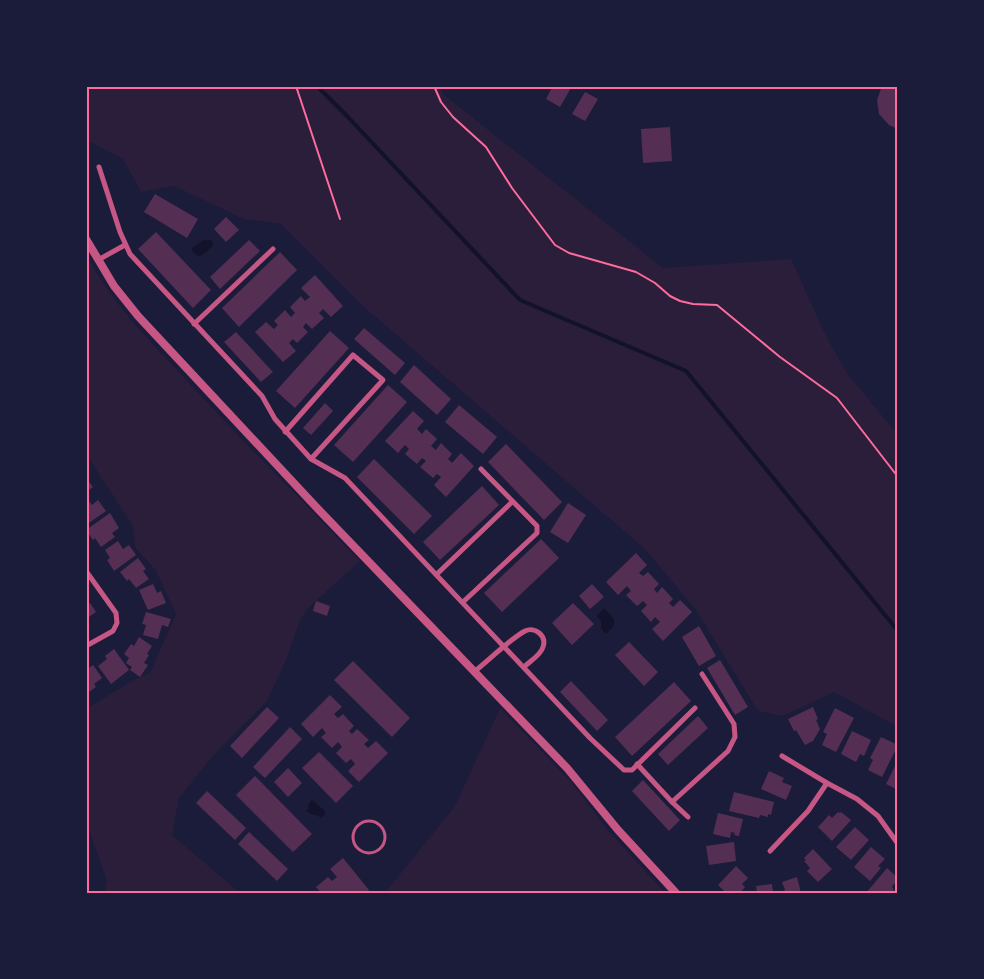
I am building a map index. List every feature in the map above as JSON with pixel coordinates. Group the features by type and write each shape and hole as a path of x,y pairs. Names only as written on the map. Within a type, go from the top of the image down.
{"street":[{"path":"99,167 125,245 130,254 262,396 274,420 311,459 345,478 590,738 624,770 632,770 695,708"},
{"path":"86,239 114,286 138,316 324,516 567,768 618,830 676,893"},
{"path":"98,260 125,245"},
{"path":"194,324 273,249"},
{"path":"285,432 354,355 382,380 311,459"},
{"path":"463,602 537,533 537,526 481,469"},
{"path":"437,574 512,502"},
{"path":"86,571 116,613 117,623 112,631 86,646"},
{"path":"475,672 526,631 531,630 542,634 544,640 543,648 524,667"},
{"path":"672,802 728,750 735,737 734,724 702,674"},
{"path":"782,756 827,783 858,798 878,816 898,844"},
{"path":"637,764 688,817"},
{"path":"770,852 808,811 827,783"}],"lane":[{"path":"372,821 384,829 384,844 377,852 372,854 362,852 354,844 355,830 362,823 372,821"}],"path":[{"path":"296,86 340,219"},
{"path":"434,86 442,102 453,117 486,147 512,188 555,245 569,253 636,272 680,301 693,304 717,305 780,357 837,398 898,477"}],"shaded area":[{"path":"86,86 439,86 444,95 663,268 791,259 827,338 847,373 898,435 898,727 834,692 783,716 758,711 696,610 645,549 363,306 281,224 244,219 174,186 141,192 123,159 88,141 86,142"},
{"path":"204,240 213,242 213,246 198,256 192,251 192,248"},
{"path":"86,254 107,289 146,337 360,561 309,607 300,621 285,662 267,701 210,759 179,798 172,835 240,893 104,893 107,881 90,833 86,828 86,709 132,681 150,673 176,614 156,571 135,547 133,526 86,454"},
{"path":"604,608 614,619 614,626 606,634 601,628 601,621 597,616"},
{"path":"500,708 572,783 606,828 665,893 385,893 455,806"},
{"path":"312,800 325,811 321,818 306,811"}],"building":[{"path":"553,86 572,86 560,107 546,99"},
{"path":"882,86 898,86 898,129 889,125 879,114 877,100"},
{"path":"585,92 598,99 585,121 572,114"},
{"path":"670,127 672,161 643,163 641,129"},
{"path":"155,194 198,219 187,238 144,212"},
{"path":"226,217 239,230 226,242 214,229"},
{"path":"156,232 211,290 193,308 138,249"},
{"path":"249,240 260,251 220,289 210,277"},
{"path":"280,252 297,270 239,327 222,308"},
{"path":"315,275 343,306 331,317 323,309 319,313 324,318 312,329 306,323 303,327 308,332 297,343 293,339 289,343 296,351 283,362 255,332 266,322 274,329 278,325 274,321 285,310 291,317 295,313 290,307 301,296 305,301 310,297 301,288"},
{"path":"364,328 405,363 395,375 354,339"},
{"path":"330,331 349,348 295,408 276,391"},
{"path":"236,332 273,372 261,382 224,342"},
{"path":"414,365 451,399 437,415 400,382"},
{"path":"388,385 407,402 353,462 334,445"},
{"path":"325,403 333,411 311,435 303,428"},
{"path":"459,405 497,437 483,454 445,422"},
{"path":"413,411 424,421 417,429 422,434 426,429 437,439 431,446 436,450 441,443 452,454 448,459 452,463 461,453 474,466 446,497 434,485 441,477 437,474 433,478 420,467 426,461 422,458 417,464 405,454 409,449 405,445 398,453 385,441"},
{"path":"506,444 562,502 544,520 488,462"},
{"path":"374,459 432,516 414,534 357,477"},
{"path":"86,478 93,487 86,492"},
{"path":"482,486 499,505 440,560 423,542"},
{"path":"86,497 92,505 98,500 106,511 86,525"},
{"path":"568,503 586,515 568,543 550,532"},
{"path":"110,513 119,528 112,533 115,537 101,547 86,530"},
{"path":"541,539 559,558 502,612 484,593"},
{"path":"118,541 123,549 129,545 136,555 114,571 107,560 110,558 105,550"},
{"path":"636,553 647,565 639,573 643,576 648,572 659,584 654,589 657,593 662,587 673,599 669,603 673,607 680,600 692,612 663,641 652,629 660,622 655,617 651,622 641,611 647,605 643,601 637,606 626,595 631,591 627,586 618,595 606,582"},
{"path":"138,558 146,569 143,571 149,579 136,588 120,572"},
{"path":"153,584 157,593 161,591 166,603 148,610 139,590"},
{"path":"592,584 604,597 590,609 579,596"},
{"path":"316,601 330,606 327,616 313,611"},
{"path":"86,602 87,604 90,603 96,612 86,619"},
{"path":"573,603 594,624 572,645 552,623"},
{"path":"146,612 171,619 168,627 162,625 158,639 143,635 146,625 142,624"},
{"path":"699,626 716,656 699,666 682,637"},
{"path":"139,637 152,646 144,663 148,665 140,677 130,670 132,667 126,663 129,658 124,654 131,644 134,646"},
{"path":"629,642 658,672 644,686 615,655"},
{"path":"114,649 129,670 111,684 98,666 107,659 105,656"},
{"path":"720,660 748,707 735,715 707,668"},
{"path":"353,661 410,718 392,737 334,680"},
{"path":"93,665 102,678 94,684 96,687 86,694 86,670"},
{"path":"571,681 608,720 597,731 560,692"},
{"path":"674,682 691,701 632,756 615,737"},
{"path":"330,695 342,707 334,714 338,718 343,714 354,726 349,731 352,734 357,729 369,740 364,744 368,748 376,741 388,753 359,782 348,771 355,764 351,759 346,763 336,753 342,747 338,742 332,748 321,737 326,733 322,728 313,737 301,724"},
{"path":"267,707 279,718 242,758 230,746"},
{"path":"813,707 820,729 813,741 805,745 796,730 794,731 788,719"},
{"path":"835,708 854,718 836,752 822,745 827,734 823,732"},
{"path":"698,716 708,728 668,765 658,754"},
{"path":"290,727 302,739 265,778 253,767"},
{"path":"852,731 871,740 864,756 860,754 856,762 841,754"},
{"path":"881,737 898,745 882,777 868,770 873,760 870,758"},
{"path":"319,752 353,786 336,803 302,768"},
{"path":"898,760 898,790 886,784"},
{"path":"288,768 302,783 288,797 274,782"},
{"path":"769,771 784,778 782,782 792,786 786,800 761,789"},
{"path":"255,776 312,834 293,852 236,795"},
{"path":"643,780 680,820 669,831 632,791"},
{"path":"207,791 246,828 235,840 196,803"},
{"path":"734,792 774,802 771,815 768,814 768,817 760,815 759,818 729,811"},
{"path":"838,812 841,812 851,820 832,841 818,827 829,815 832,818"},
{"path":"718,813 743,819 739,836 731,832 730,838 713,834"},
{"path":"855,827 869,840 851,860 836,847"},
{"path":"249,832 288,869 277,881 238,844"},
{"path":"734,842 736,861 709,865 706,846"},
{"path":"86,846 89,846 89,858 86,858"},
{"path":"871,847 885,859 878,866 881,868 870,881 854,867"},
{"path":"813,849 832,869 818,882 807,871 810,868 804,861 806,860 804,858"},
{"path":"343,858 369,890 366,893 351,891 321,893 316,887 328,877 332,881 337,877 330,869"},
{"path":"736,866 748,878 742,884 745,887 740,893 726,893 718,885"},
{"path":"887,868 898,878 892,887 894,890 892,893 866,893"},
{"path":"797,877 801,893 778,893 785,890 782,882"},
{"path":"772,884 773,893 757,893 756,886"}],"waterway":[{"path":"317,86 520,300 686,371 898,631"}]}
